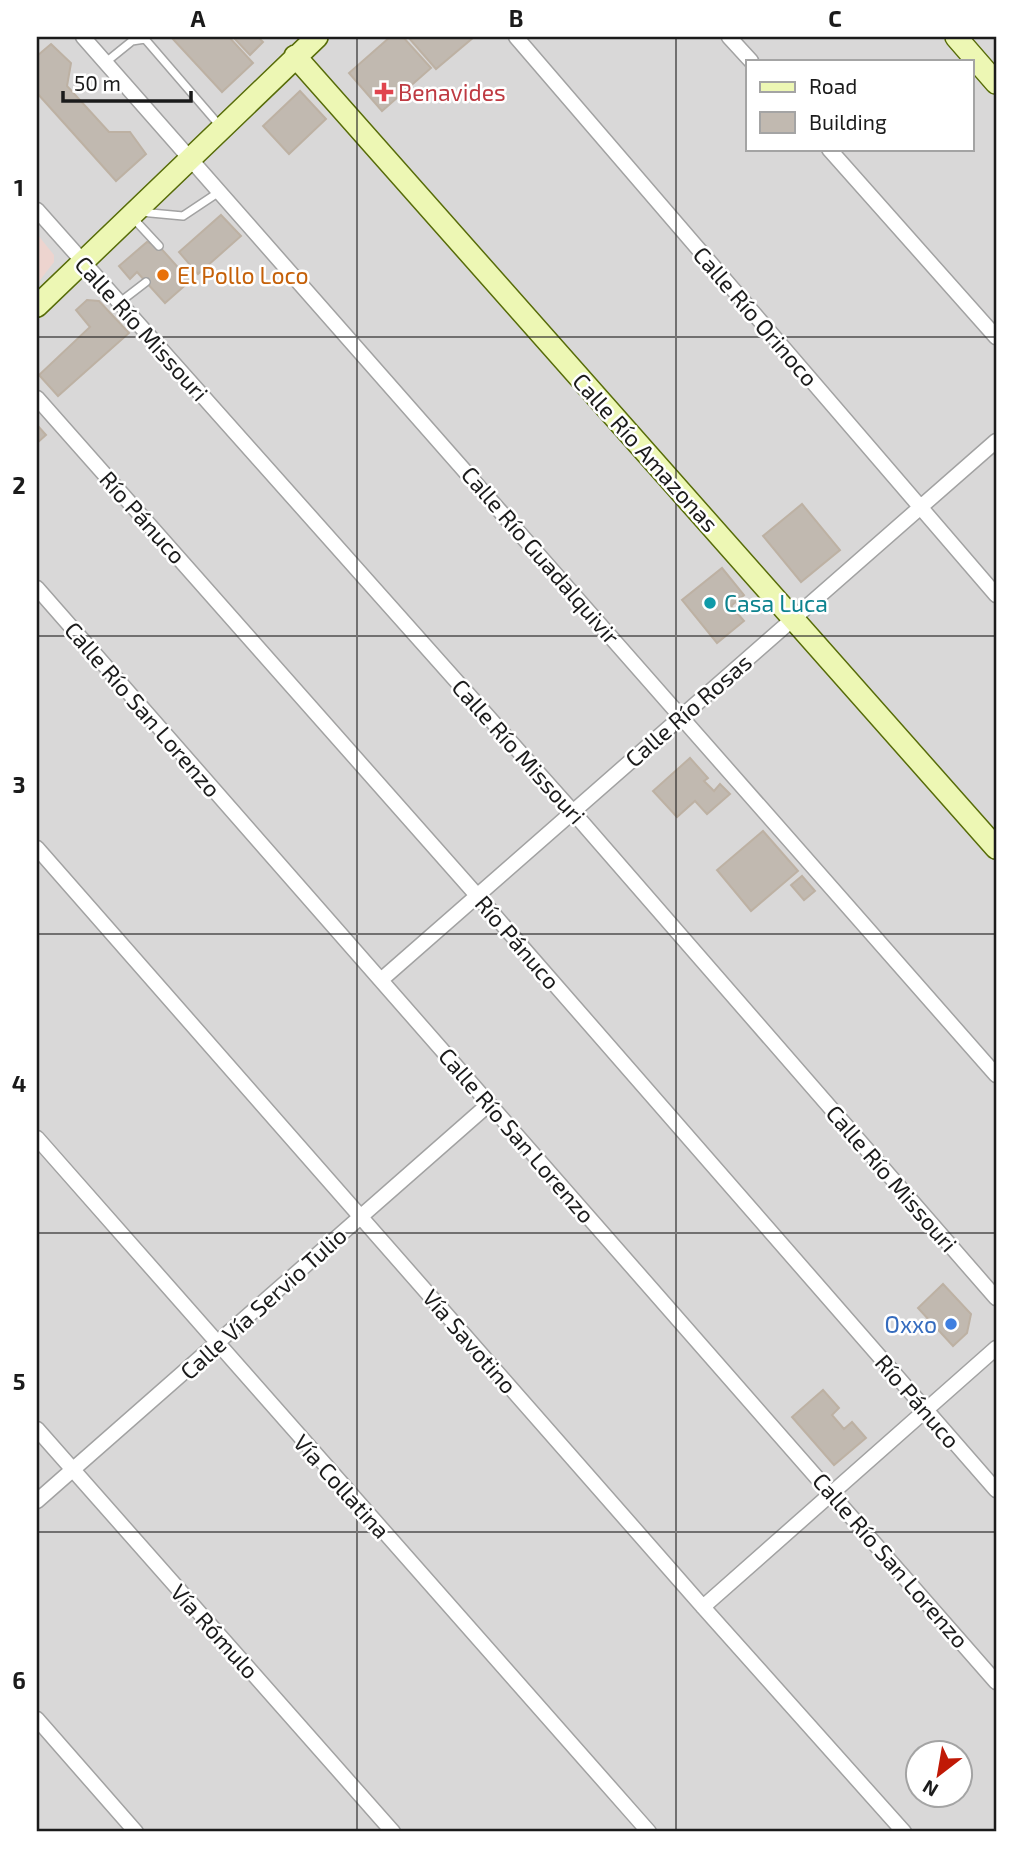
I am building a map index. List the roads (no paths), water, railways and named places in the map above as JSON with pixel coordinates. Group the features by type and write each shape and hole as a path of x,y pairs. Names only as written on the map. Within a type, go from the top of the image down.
{"street":[{"name":"Calle Río Guadalquivir","path":"83,37 996,1075"},
{"path":"39,302 317,37"},
{"name":"Calle Río Orinoco","path":"516,37 996,595"},
{"path":"729,37 750,60"},
{"path":"956,37 996,83"},
{"name":"Calle Río Amazonas","path":"295,56 996,848"},
{"path":"830,150 996,337"},
{"name":"Calle Río Missouri","path":"37,210 573,812 996,1298"},
{"name":"Río Pánuco","path":"37,398 477,895 996,1490"},
{"name":"Calle Río Rosas","path":"381,980 996,441"},
{"name":"Calle Río San Lorenzo","path":"37,588 832,1491 996,1682"},
{"name":"Vía Savotino","path":"37,848 904,1832"},
{"name":"Calle Vía Servio Tulio","path":"37,1501 489,1104"},
{"name":"Vía Collatina","path":"37,1138 649,1832"},
{"path":"703,1607 996,1348"},
{"name":"Vía Rómulo","path":"37,1429 393,1832"},
{"path":"37,1720 136,1832"}],"lane":[{"path":"106,63 132,41 145,39 221,127"},
{"path":"132,213 183,216 219,191"},
{"path":"132,213 159,246"},
{"path":"120,302 146,282"}],"place":[{"name":"Benavides","path":"384,92"},
{"name":"El Pollo Loco","path":"163,275"},
{"name":"Casa Luca","path":"710,603"},
{"name":"Oxxo","path":"951,1324"}]}
